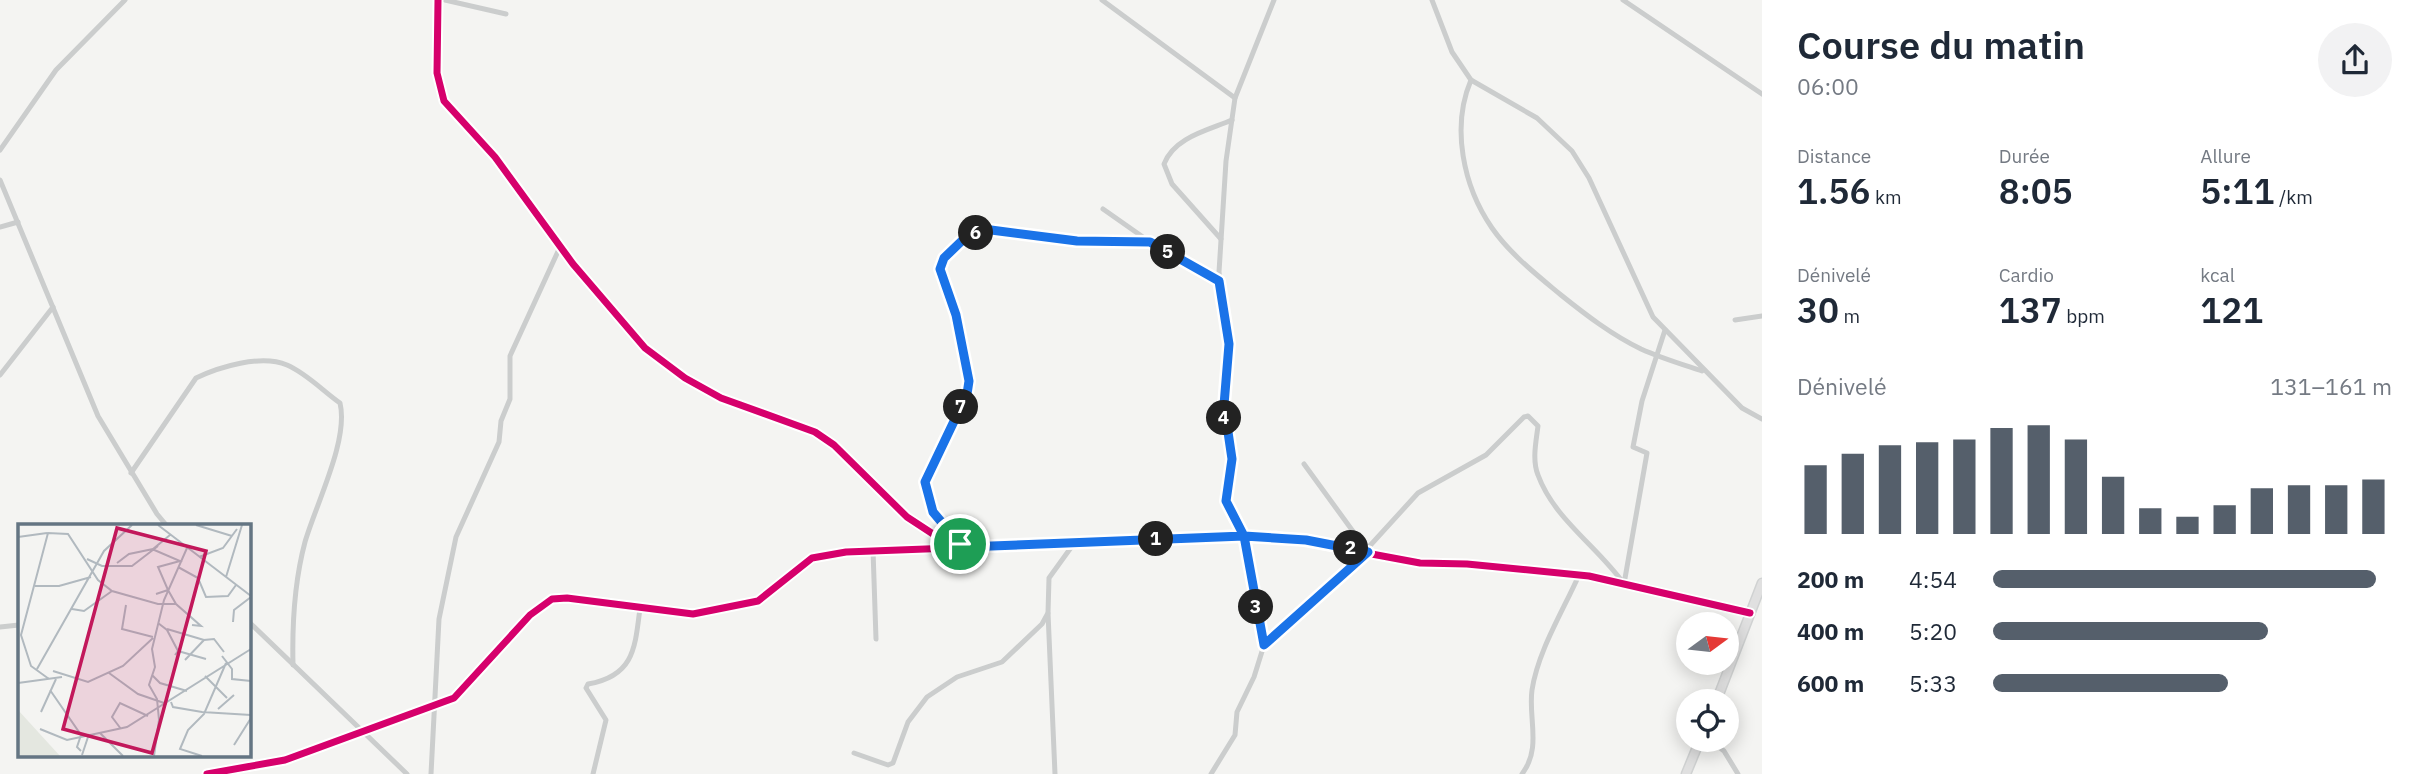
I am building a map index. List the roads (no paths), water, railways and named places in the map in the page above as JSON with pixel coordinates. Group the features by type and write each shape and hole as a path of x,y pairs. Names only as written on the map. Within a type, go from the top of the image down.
{"main road":[{"path":"1721,689 1762,583"},
{"path":"1686,774 1695,752"}],"street":[{"path":"0,150 56,70 125,0"},
{"path":"438,0 437,73 444,101 495,157 560,247 645,348 685,378 721,398 815,432 834,445 907,517 933,534 963,546"},
{"path":"445,0 506,14"},
{"path":"1102,0 1235,98"},
{"path":"1211,774 1235,735 1237,712 1254,677 1264,645 1244,536 1226,501 1232,459 1224,405 1229,344 1219,281 1235,98 1274,0"},
{"path":"1432,0 1452,52 1471,80 1537,118 1572,151 1589,178 1639,292 1653,317 1742,408 1762,419"},
{"path":"1623,0 1762,94"},
{"path":"1471,80 1461,117 1462,148 1480,207 1492,229 1511,251 1576,307 1604,327 1655,354 1704,372"},
{"path":"1221,239 1172,184 1164,163 1174,148 1184,140 1232,120"},
{"path":"0,180 97,416 166,524"},
{"path":"1103,209 1150,242 1219,281"},
{"path":"0,227 18,222"},
{"path":"963,546 933,512 925,482 967,394 969,381 956,315 940,269 944,258 970,233 991,230 1077,241 1150,242"},
{"path":"431,774 439,619 456,537 499,442 501,421 510,398 510,356 560,247"},
{"path":"0,375 53,307"},
{"path":"1735,320 1762,316"},
{"path":"1624,584 1647,453 1633,447 1655,354 1660,349 1665,330"},
{"path":"131,473 196,378 210,372 244,364 278,362 289,366 340,403 343,429 305,543 297,580 292,616 293,665"},
{"path":"1264,645 1367,551 1418,493 1486,455 1528,416 1538,426 1535,458 1537,474 1587,546 1612,567 1624,584"},
{"path":"1304,464 1367,551"},
{"path":"206,774 285,760 365,733 454,698 530,615 552,599 567,598 693,614 725,610 765,597 816,556 873,550 1244,536 1306,540 1420,563 1467,564 1578,575 1750,613"},
{"path":"1055,774 1049,578 1075,542"},
{"path":"873,550 876,639"},
{"path":"1522,774 1530,760 1534,731 1531,691 1544,653 1578,575"},
{"path":"593,774 606,720 586,688 588,684 606,681 623,670 631,658 640,608"},
{"path":"888,774 888,765 896,757 908,722 927,697 957,677 1002,662 1034,632 1048,613"},
{"path":"250,623 407,774"},
{"path":"0,627 18,625"},
{"path":"1725,752 1738,774"},
{"path":"854,753 888,765"}]}
